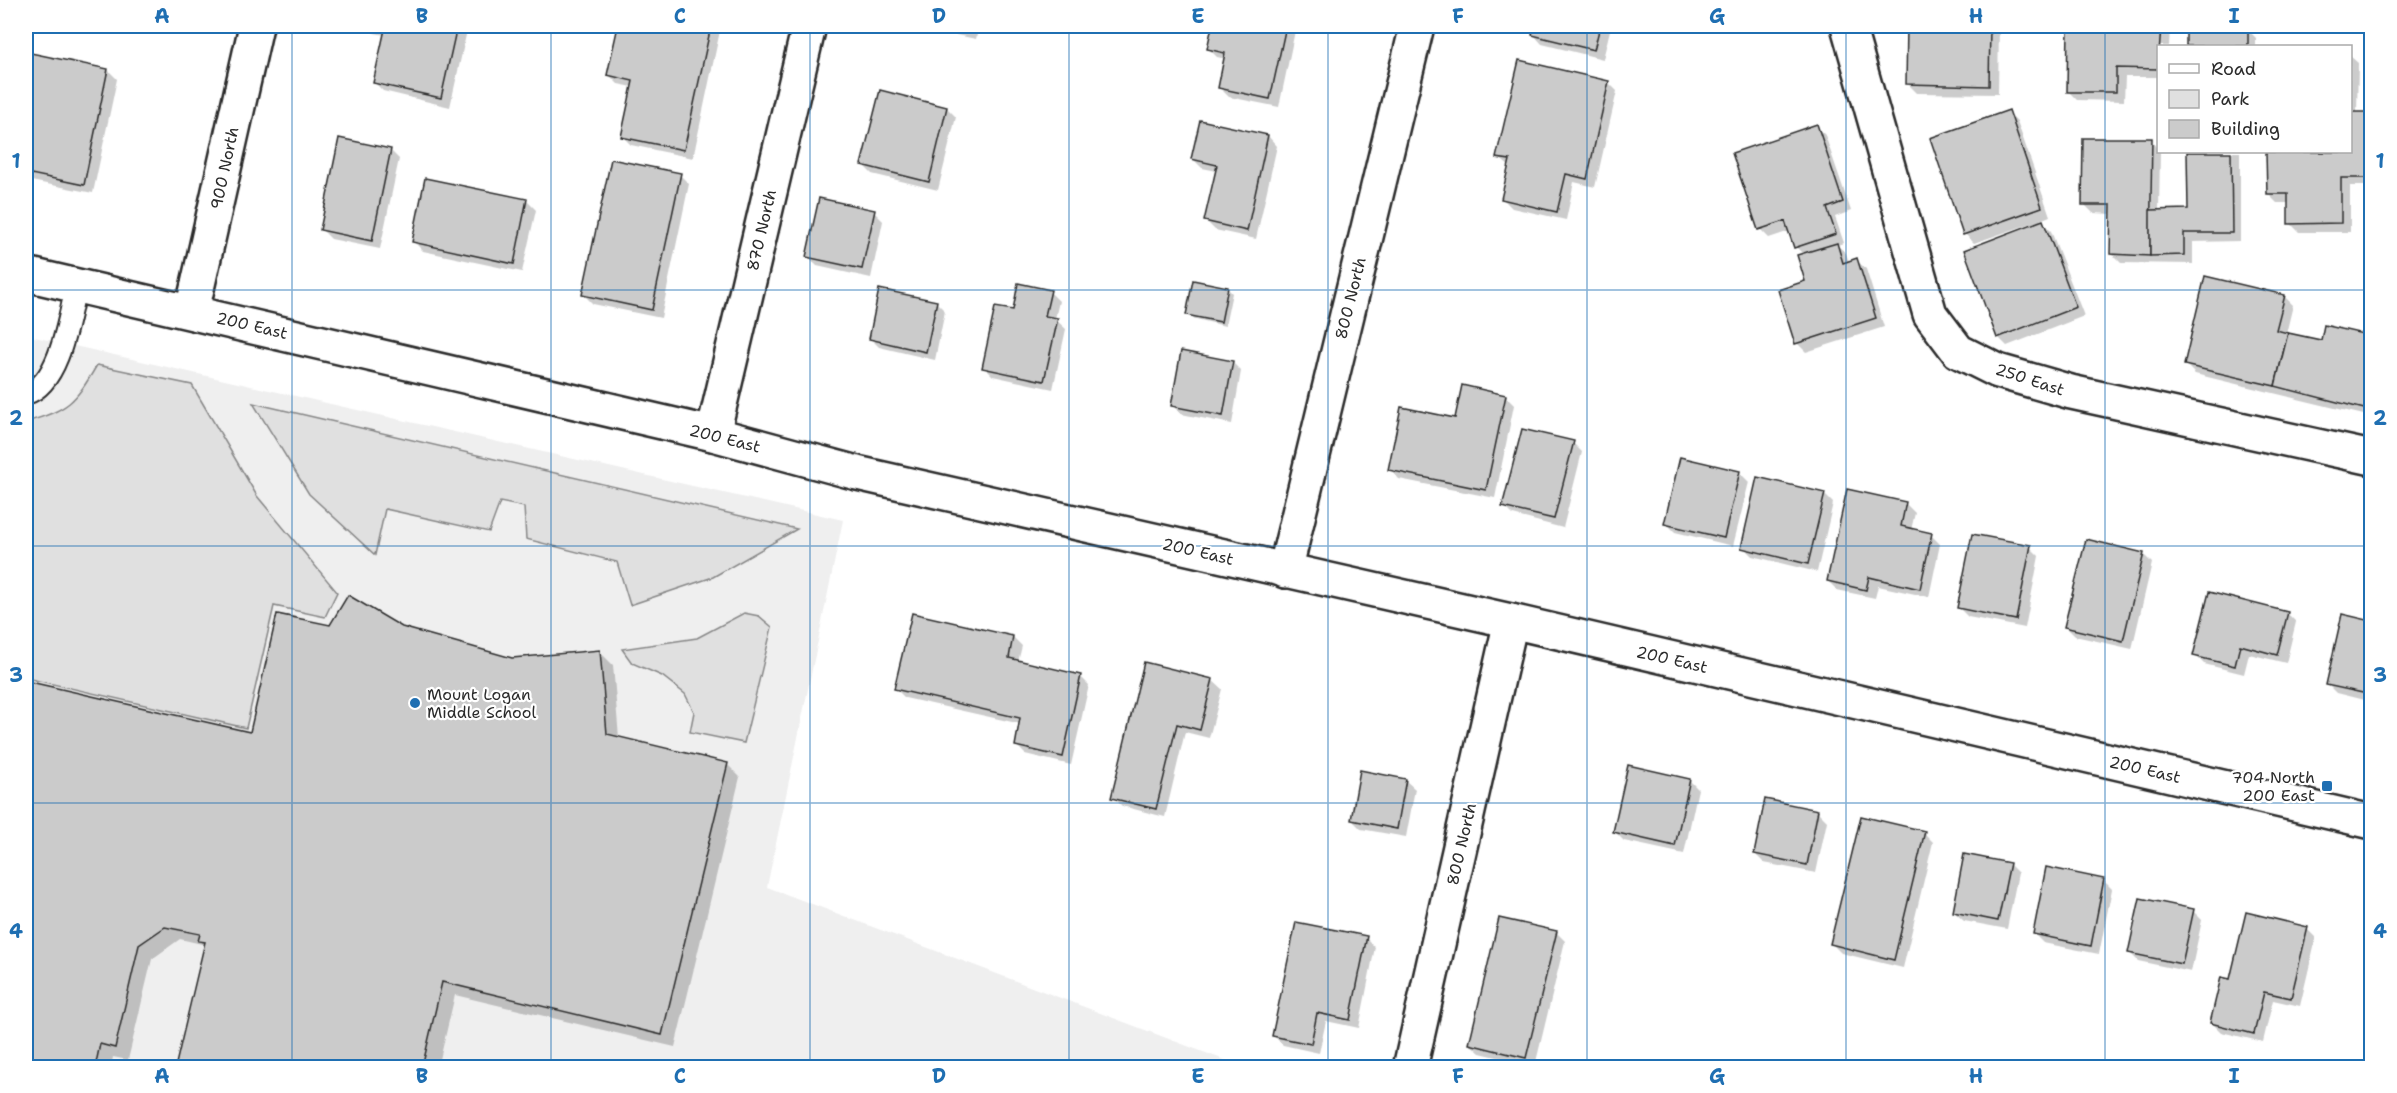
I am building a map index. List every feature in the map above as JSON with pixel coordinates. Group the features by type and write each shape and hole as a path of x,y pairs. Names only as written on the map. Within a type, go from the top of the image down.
{"street":[{"name":"900 North","path":"192,311 256,26"},
{"name":"870 North","path":"713,434 809,26"},
{"name":"800 North","path":"1285,571 1417,26"},
{"name":"250 East","path":"1848,26 1930,314 1958,351 1998,371 2071,392 2372,459"},
{"name":"200 East","path":"26,274 713,434 857,473 1511,621 2372,822"},
{"name":"800 North","path":"1410,1068 1511,621"}],"lane":[{"path":"26,394 34,392 60,358 76,286"}],"shaded area":[{"name":"Mount Logan Middle School","path":"26,335 843,520 767,887 1243,1067 26,1068"}],"green space":[{"path":"97,365 192,385 257,496 337,592 325,617 274,606 246,728 26,678 26,422 52,413 69,403 83,388"},
{"path":"253,403 797,529 713,577 630,605 617,562 526,539 524,507 500,502 489,532 385,509 375,555 309,494"},
{"path":"744,613 759,616 772,627 744,743 690,732 694,712 685,694 662,676 632,663 622,649 697,638"}],"building":[{"path":"368,26 457,26 441,98 373,83 385,29"},
{"path":"618,26 711,26 684,150 621,137 633,81 607,75"},
{"path":"1212,26 1286,26 1270,99 1218,88 1225,53 1207,49"},
{"path":"1534,26 1600,26 1594,50 1532,35"},
{"path":"1907,26 1990,26 1989,86 1906,84"},
{"path":"2068,26 2161,26 2160,45 2157,45 2157,69 2116,68 2116,92 2067,92"},
{"path":"2186,27 2248,28 2248,45 2186,45"},
{"path":"26,52 108,69 84,185 26,173"},
{"path":"1519,60 1609,81 1587,179 1566,174 1557,212 1501,199 1510,160 1496,158"},
{"path":"880,90 947,107 929,182 861,165"},
{"path":"2009,110 2042,207 1963,235 1930,138"},
{"path":"2352,112 2369,112 2369,178 2341,178 2341,223 2288,224 2288,194 2267,194 2266,153 2352,153"},
{"path":"1200,120 1268,135 1247,231 1204,221 1217,165 1191,159"},
{"path":"1817,124 1843,202 1827,208 1836,234 1794,248 1785,221 1758,230 1732,153"},
{"path":"339,138 391,149 372,241 320,230"},
{"path":"2083,138 2152,138 2150,256 2110,254 2111,205 2082,205"},
{"path":"2187,153 2231,153 2232,233 2184,233 2184,255 2150,256 2150,210 2188,209"},
{"path":"611,159 681,173 652,310 582,295"},
{"path":"425,178 527,199 514,264 412,242"},
{"path":"819,198 875,210 862,269 806,257"},
{"path":"2043,220 2076,307 1997,338 1964,250"},
{"path":"1837,243 1843,263 1857,258 1876,318 1795,344 1778,290 1805,281 1797,255"},
{"path":"2205,276 2285,295 2276,330 2288,333 2275,386 2184,365"},
{"path":"1193,280 1228,287 1221,322 1186,315"},
{"path":"1018,283 1051,290 1045,316 1058,318 1044,381 982,368 995,307 1013,310"},
{"path":"879,289 937,301 926,352 869,339"},
{"path":"2324,325 2372,336 2372,411 2275,386 2288,333 2321,340"},
{"path":"1181,351 1233,361 1223,416 1171,406"},
{"path":"1462,385 1506,395 1486,490 1388,470 1401,407 1455,418"},
{"path":"1522,429 1574,441 1554,519 1502,507"},
{"path":"1680,457 1740,471 1724,538 1664,524"},
{"path":"1757,477 1825,493 1808,564 1741,548"},
{"path":"1847,489 1906,502 1901,526 1932,533 1920,589 1869,577 1866,590 1827,581"},
{"path":"1972,534 2031,545 2016,620 1957,608"},
{"path":"2086,539 2144,553 2123,641 2064,627"},
{"path":"2209,592 2288,612 2277,655 2240,645 2235,666 2193,656"},
{"name":"Mount Logan Middle School","path":"348,595 402,627 512,658 600,650 607,734 728,763 662,1035 442,982 422,1068 175,1068 205,942 198,941 200,934 165,927 139,945 115,1048 100,1044 95,1068 26,1068 26,681 250,732 277,614 330,625"},
{"path":"912,613 1013,636 1009,658 1081,675 1063,757 1015,746 1020,718 894,689"},
{"path":"2342,614 2372,621 2372,695 2326,685"},
{"path":"1144,662 1213,679 1200,730 1177,724 1156,809 1111,798"},
{"path":"1628,765 1690,779 1675,846 1613,832"},
{"path":"1360,770 1406,779 1397,829 1351,820"},
{"path":"1765,799 1818,810 1807,865 1754,854"},
{"path":"1861,816 1925,831 1894,960 1830,944"},
{"path":"1964,854 2010,863 1998,921 1953,912"},
{"path":"2046,867 2104,879 2091,946 2033,934"},
{"path":"2140,898 2194,909 2182,964 2128,953"},
{"path":"2246,912 2308,927 2291,998 2264,992 2254,1034 2210,1023 2221,977 2230,979"},
{"path":"1499,918 1557,931 1526,1058 1469,1044"},
{"path":"1296,922 1367,936 1350,1020 1317,1013 1311,1044 1272,1036"}],"place":[{"name":"Mount Logan Middle School","path":"415,703"},
{"name":"704 North 200 East","path":"2327,786"}]}
